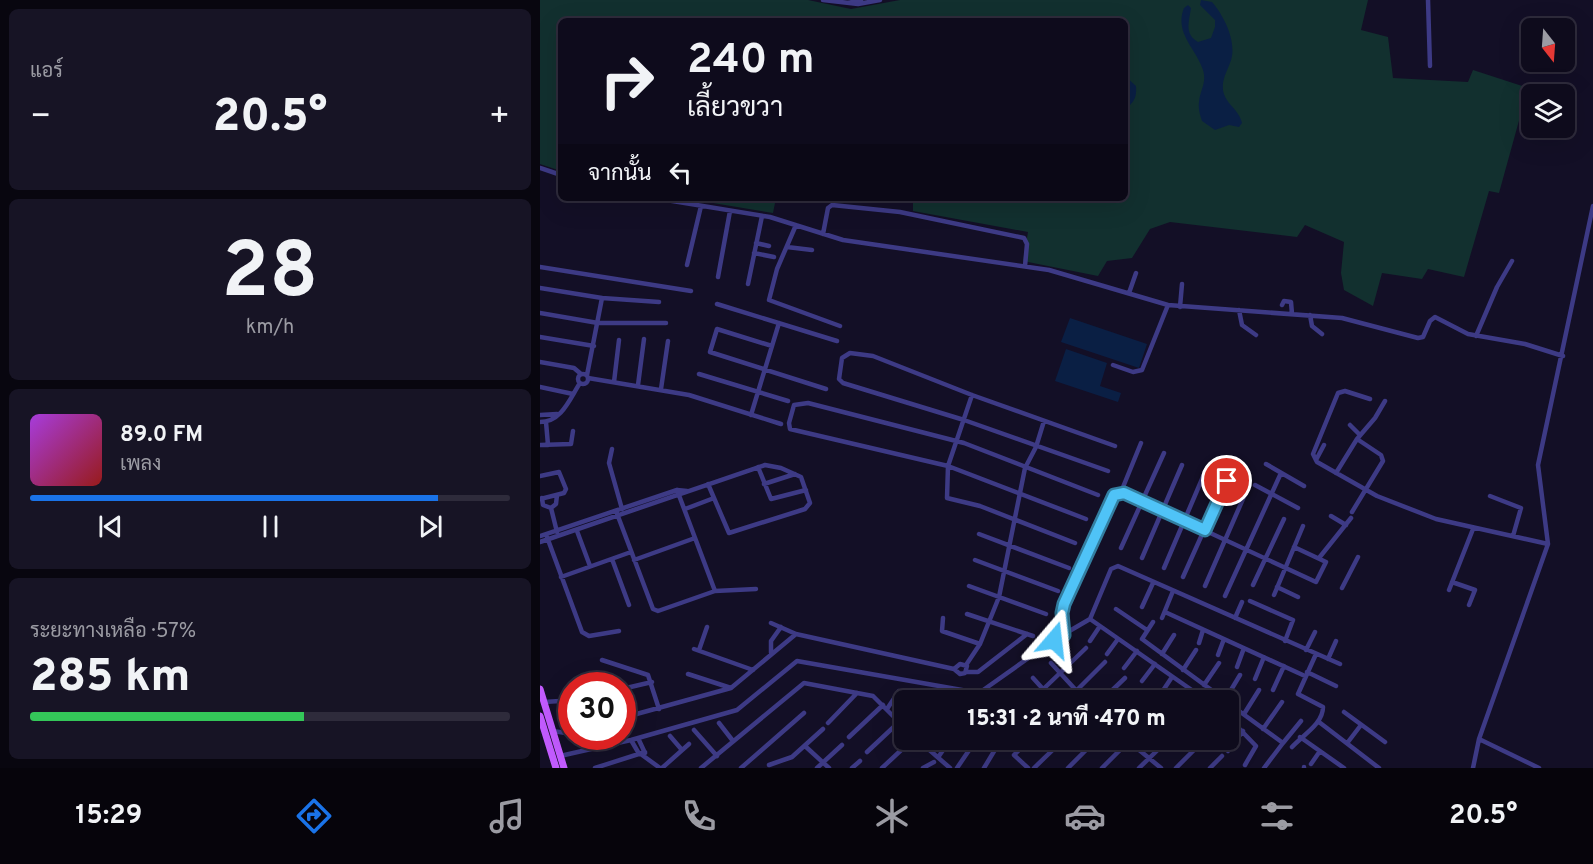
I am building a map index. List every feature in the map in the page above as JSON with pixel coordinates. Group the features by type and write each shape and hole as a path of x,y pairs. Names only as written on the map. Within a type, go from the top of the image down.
{"main road":[{"path":"540,689 564,768"},
{"path":"540,716 556,768"}],"street":[{"path":"824,0 845,3 880,0"},
{"path":"845,3 861,0"},
{"path":"1428,0 1430,66"},
{"path":"540,168 558,174"},
{"path":"672,201 762,216 843,240 1025,266 1083,279 1168,305 1350,320 1418,338 1423,337 1430,321 1436,317 1461,332 1517,342 1563,356"},
{"path":"823,234 828,208 832,205 900,212 1024,238 1027,244 1025,266"},
{"path":"687,265 701,206"},
{"path":"1473,768 1479,740 1548,543 1538,465 1552,408 1593,206"},
{"path":"718,277 730,211"},
{"path":"748,284 762,216"},
{"path":"796,225 777,269 770,300 840,326"},
{"path":"756,243 769,246"},
{"path":"787,246 812,250"},
{"path":"754,253 774,257"},
{"path":"1476,336 1497,287 1512,261"},
{"path":"540,267 691,291"},
{"path":"1129,293 1136,273"},
{"path":"1180,307 1182,284"},
{"path":"540,288 602,298 659,302"},
{"path":"580,382 585,384 602,298"},
{"path":"1282,305 1284,301 1291,302 1292,314"},
{"path":"717,304 837,341"},
{"path":"1113,365 1133,372 1142,370 1168,305"},
{"path":"1239,310 1242,325 1256,335"},
{"path":"540,313 598,323 666,323"},
{"path":"1310,315 1313,328 1322,334"},
{"path":"751,415 779,323"},
{"path":"772,346 717,329 710,352 826,389"},
{"path":"540,337 594,346"},
{"path":"614,382 619,339"},
{"path":"638,386 644,339"},
{"path":"660,389 668,342"},
{"path":"1108,471 964,420 843,382 839,379 842,358 850,353 866,354 1115,446"},
{"path":"540,362 574,368 585,376 660,389 781,424"},
{"path":"699,374 788,401"},
{"path":"548,445 543,422 568,407 580,382 578,378 585,376"},
{"path":"540,387 573,394"},
{"path":"1370,399 1345,391 1338,393 1313,454 1316,460 1365,490 1436,519 1548,543"},
{"path":"972,395 948,466 947,498 980,506 1075,543"},
{"path":"1336,473 1384,401"},
{"path":"1086,519 948,466 790,429 789,423 794,405 808,403 956,441 1098,495"},
{"path":"540,415 557,414"},
{"path":"967,672 966,665 980,644 999,597 1025,468 1036,447 1044,421"},
{"path":"1350,425 1358,437 1384,460 1352,512"},
{"path":"540,445 571,444 573,431"},
{"path":"1064,635 1062,613 1064,604 1111,498 1121,492 1142,443"},
{"path":"1316,460 1324,445"},
{"path":"612,449 609,463 622,509"},
{"path":"1120,548 1164,453"},
{"path":"1266,464 1304,486"},
{"path":"1142,558 1182,465"},
{"path":"558,534 616,511 687,491 758,467 772,466 795,474 803,481 810,503 807,508 732,533 727,532 708,484"},
{"path":"758,467 770,497 774,500 806,490"},
{"path":"1164,568 1205,472"},
{"path":"540,476 560,473 566,489 564,493 541,498 543,505 551,508"},
{"path":"1225,596 1281,473"},
{"path":"764,484 795,474"},
{"path":"1184,577 1227,481"},
{"path":"1255,485 1298,508"},
{"path":"1121,492 1317,582 1326,563 1294,548"},
{"path":"1204,586 1246,492"},
{"path":"678,493 715,591"},
{"path":"540,542 544,537 577,531 678,493"},
{"path":"551,508 556,504 557,495"},
{"path":"1490,496 1521,508 1513,536"},
{"path":"685,509 714,498"},
{"path":"551,508 558,534"},
{"path":"616,511 656,611 715,591 756,589"},
{"path":"1331,516 1346,525"},
{"path":"1319,558 1351,518"},
{"path":"1253,585 1284,519"},
{"path":"1274,595 1303,526"},
{"path":"1449,590 1473,528"},
{"path":"577,531 590,566"},
{"path":"979,534 1069,568"},
{"path":"544,537 584,634 589,636 619,631"},
{"path":"634,560 695,538"},
{"path":"561,577 631,552"},
{"path":"1342,588 1358,557"},
{"path":"612,559 629,605"},
{"path":"975,560 1058,591"},
{"path":"644,754 638,738 741,708 792,663 802,660 980,693 1090,619 1114,567 1124,568 1340,664"},
{"path":"1142,607 1152,582"},
{"path":"1452,582 1475,590 1469,605"},
{"path":"969,586 1046,614"},
{"path":"1277,587 1298,597"},
{"path":"1173,591 1163,615 1336,686"},
{"path":"1250,601 1293,620 1285,641"},
{"path":"1235,618 1242,602"},
{"path":"1116,609 1148,630"},
{"path":"771,623 796,634 954,669 962,674 978,672 1030,635 967,614"},
{"path":"943,618 942,632 980,644"},
{"path":"1090,619 1191,690"},
{"path":"1153,622 1142,639 1211,690"},
{"path":"707,627 696,650 753,670"},
{"path":"771,654 771,641 782,627"},
{"path":"1090,641 1100,627"},
{"path":"1199,643 1203,630"},
{"path":"1306,650 1315,632"},
{"path":"636,715 731,688 796,634"},
{"path":"1162,654 1174,635"},
{"path":"1107,654 1118,639"},
{"path":"1218,655 1224,639"},
{"path":"1328,659 1336,641"},
{"path":"1033,678 1043,689 1086,648"},
{"path":"1237,667 1244,648"},
{"path":"1183,670 1196,650"},
{"path":"1124,668 1137,651"},
{"path":"1292,747 1300,737 1319,722 1323,707 1298,694 1316,654"},
{"path":"1255,678 1264,657"},
{"path":"602,660 648,675 659,709"},
{"path":"1078,690 1105,662"},
{"path":"1051,663 1074,690"},
{"path":"1204,685 1219,663"},
{"path":"954,669 960,664 966,665"},
{"path":"1142,681 1155,664"},
{"path":"1273,690 1284,666"},
{"path":"688,674 731,688"},
{"path":"1232,690 1240,675"},
{"path":"1164,690 1173,677"},
{"path":"1112,690 1125,678"},
{"path":"636,686 652,682"},
{"path":"701,768 804,683 873,696 894,716"},
{"path":"1244,714 1259,690"},
{"path":"828,723 857,693"},
{"path":"849,737 894,697"},
{"path":"544,702 558,701"},
{"path":"1263,729 1282,702"},
{"path":"1239,710 1283,743"},
{"path":"1344,712 1385,742"},
{"path":"741,768 804,713"},
{"path":"1264,768 1301,721"},
{"path":"1319,722 1379,768"},
{"path":"719,723 734,741"},
{"path":"1347,742 1360,725"},
{"path":"1239,727 1257,748 1245,765"},
{"path":"769,765 787,760 823,729"},
{"path":"694,730 717,756"},
{"path":"553,731 558,732"},
{"path":"1228,751 1243,731"},
{"path":"867,752 894,732"},
{"path":"670,736 682,750"},
{"path":"1300,737 1342,768"},
{"path":"1479,740 1539,768"},
{"path":"636,745 661,768 689,744"},
{"path":"817,768 842,745"},
{"path":"806,746 829,768"},
{"path":"560,756 585,750"},
{"path":"882,768 901,750"},
{"path":"932,750 950,768"},
{"path":"939,756 943,750"},
{"path":"957,768 969,750"},
{"path":"984,768 995,750"},
{"path":"1019,750 1014,755 1028,768"},
{"path":"1034,768 1053,750"},
{"path":"1068,768 1086,750"},
{"path":"1102,768 1119,750"},
{"path":"1140,750 1161,768"},
{"path":"1139,768 1157,750"},
{"path":"1176,768 1194,750"},
{"path":"1311,764 1320,751"},
{"path":"595,768 644,754"},
{"path":"1210,768 1222,756"},
{"path":"852,768 860,761"},
{"path":"922,768 934,762"}],"green space":[{"path":"540,0 808,0 851,9 900,0 1368,0 1361,30 1388,37 1393,78 1468,82 1473,70 1521,86 1521,113 1499,193 1489,191 1464,277 1428,269 1422,279 1382,273 1373,306 1344,290 1341,273 1344,242 1305,225 1297,237 1170,222 1150,229 1132,258 1107,261 1098,276 1023,261 1028,232 913,211 913,201 1128,201 1128,18 558,18 558,170 540,164"},
{"path":"701,201 775,201 773,213"}],"water":[{"path":"1201,0 1212,2 1229,31 1232,56 1223,90 1226,99 1240,118 1242,123 1239,127 1229,125 1215,130 1202,121 1199,104 1204,83 1203,70 1187,40 1182,25 1184,8 1188,5 1191,8 1188,27 1191,35 1198,42 1211,38 1215,20 1200,5"},
{"path":"1128,79 1136,86 1135,97 1128,106"},
{"path":"1070,318 1147,344 1139,368 1061,342"},
{"path":"1066,349 1107,363 1100,386 1121,393 1118,402 1055,381"}],"route":[{"path":"1054,640 1064,635 1062,623 1064,604 1114,495 1124,493 1183,522 1205,530 1227,481"}]}
